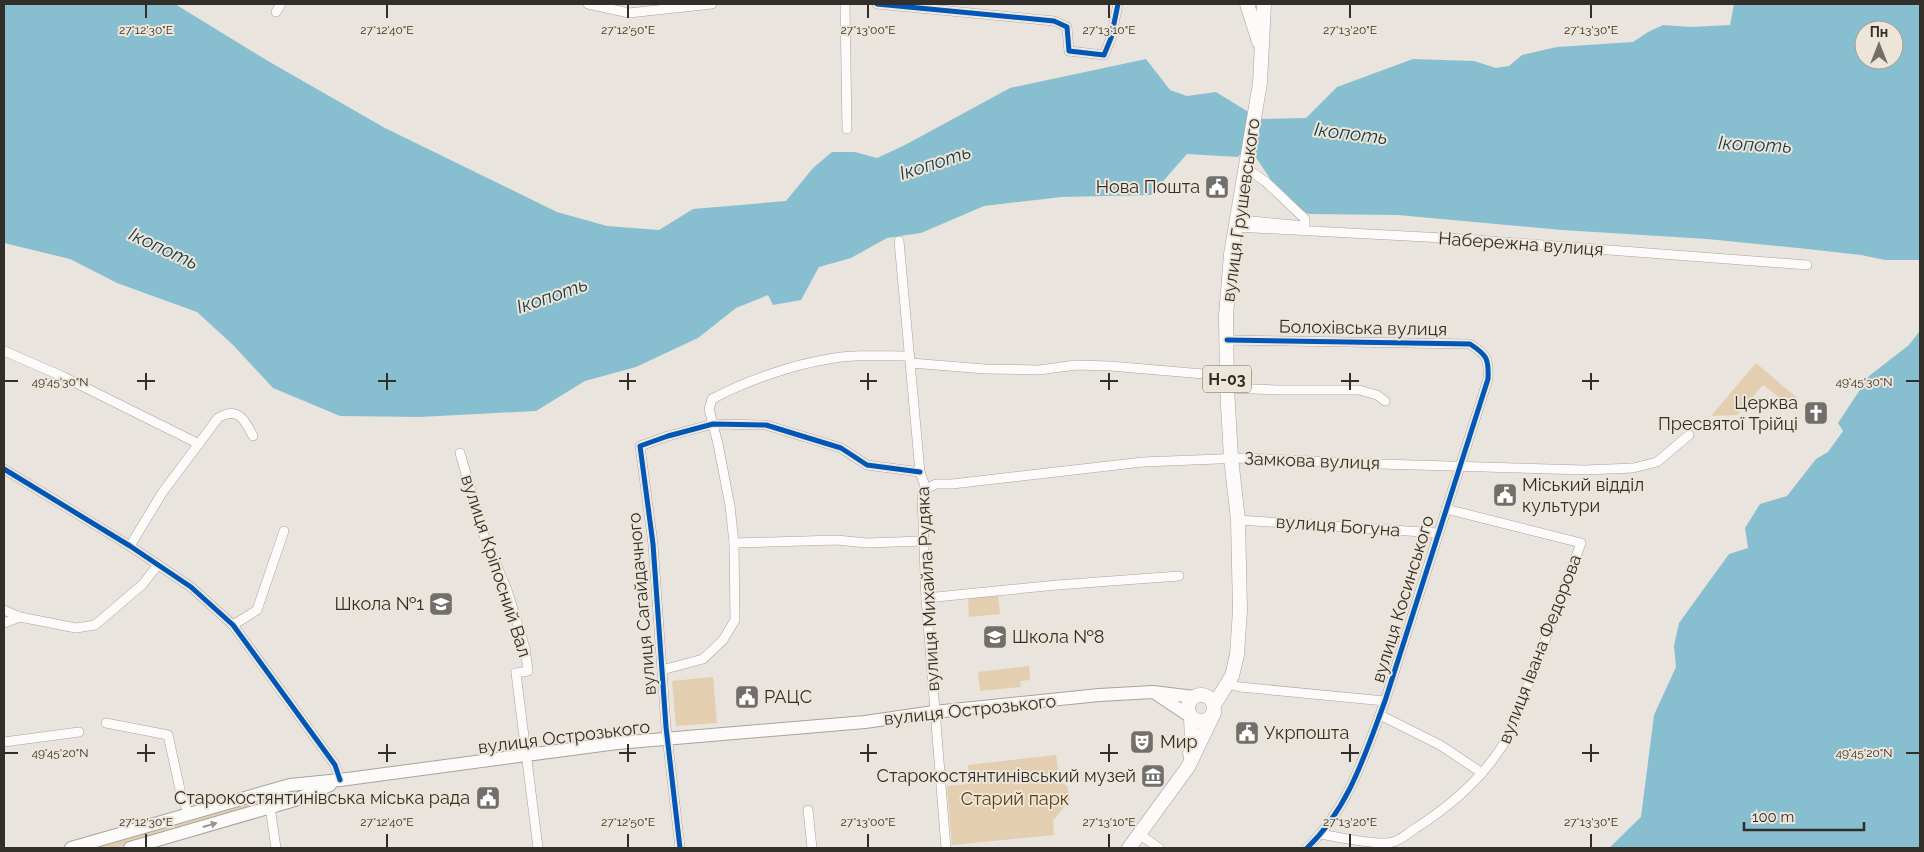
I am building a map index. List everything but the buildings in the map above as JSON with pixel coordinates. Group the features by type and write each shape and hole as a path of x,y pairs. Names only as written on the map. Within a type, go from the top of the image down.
{"main road":[{"name":"Н-03","path":"1247,4 1262,52"},
{"name":"вулиця Грушевського","path":"1129,848 1188,767 1214,709 1232,676 1237,655 1240,610 1238,520 1231,458 1226,316 1235,227 1255,114 1262,52 1264,4"},
{"path":"1196,696 1228,684"},
{"name":"вулиця Острозького","path":"71,848 290,785 667,738 865,722 934,712 1099,696 1153,692 1196,696"},
{"path":"1153,692 1197,721 1205,721 1214,709 1209,698 1196,696"},
{"name":"Н-03","path":"1191,717 1188,713 1188,704 1196,696"},
{"name":"вулиця Грушевського","path":"1188,767 1192,742 1191,717"},
{"name":"вулиця Острозького","path":"130,848 295,800 340,780"},
{"path":"290,785 296,791 295,800"}],"street":[{"path":"588,4 629,13 712,4"},
{"path":"845,4 847,129"},
{"path":"877,4 1054,21 1067,27 1070,51 1104,55 1111,38 1118,4"},
{"path":"1249,170 1266,182 1306,219 1305,226 1241,220 1249,170"},
{"name":"Набережна вулиця","path":"1235,227 1463,239 1807,265"},
{"name":"вулиця Михайла Рудяка","path":"899,241 920,472 926,489 922,497 926,598 946,848"},
{"name":"Болохівська вулиця","path":"1227,340 1470,344 1484,353 1489,364"},
{"path":"4,351 64,377 199,444"},
{"path":"662,670 703,659 723,640 735,620 734,543 730,506 709,409 712,399 738,386 829,358 869,356 910,359 985,369 1039,370 1076,365 1110,366 1279,390 1360,390 1377,395 1385,401"},
{"name":"вулиця Косинського","path":"1321,834 1332,820 1350,789 1368,749 1488,379 1489,364"},
{"path":"130,546 162,493 218,418 226,413 234,413 244,420 253,436"},
{"path":"713,424 766,425 841,448 867,466 920,472"},
{"name":"вулиця Сагайдачного","path":"680,848 667,738 653,544 640,446 713,424"},
{"name":"Замкова вулиця","path":"926,489 936,484 952,484 1143,462 1231,458 1585,470 1633,468 1657,462 1689,435"},
{"name":"вулиця Кріпосний Вал","path":"460,453 484,533 507,590 525,648 528,671 516,673 538,848"},
{"path":"4,469 158,565 191,588 233,626 335,765 340,780"},
{"name":"вулиця Івана Федорова","path":"1321,834 1395,845 1464,793 1482,774 1503,746 1511,731 1581,543 1446,509"},
{"name":"вулиця Богуна","path":"1238,520 1438,533"},
{"path":"233,626 257,610 284,531"},
{"path":"734,543 837,540 867,543 923,541"},
{"path":"4,610 20,617 76,628 95,625 142,585 158,565"},
{"path":"926,598 1057,585 1180,576"},
{"path":"4,623 20,617"},
{"path":"1228,684 1240,687 1385,701"},
{"path":"1380,715 1440,745 1482,774"},
{"path":"106,723 168,735 188,813"},
{"path":"4,742 79,732"},
{"path":"270,807 276,848"},
{"path":"808,810 812,848"},
{"path":"1139,834 1160,848"},
{"path":"1307,848 1321,834"}],"green space":[{"path":"1756,363 1797,398 1789,405 1763,385 1737,415 1711,416"},
{"path":"998,596 1000,614 969,617 968,598"},
{"path":"1029,666 1030,680 1020,681 1021,687 980,691 978,672"},
{"path":"713,677 717,723 676,726 672,681"},
{"name":"Старий парк","path":"1056,755 1060,782 1067,786 1070,799 1053,821 1054,835 952,845 947,786 969,784 968,765"},
{"path":"287,787 290,797 115,848 83,848"}],"water":[{"name":"Ікопоть","path":"4,4 175,4 268,61 385,128 557,212 607,226 659,230 693,209 786,201 813,168 832,152 855,152 877,158 905,145 1010,88 1146,59 1170,90 1187,96 1216,92 1250,113 1241,154 1238,157 1187,154 1151,195 1062,197 984,206 921,233 887,238 851,258 819,267 801,300 773,305 768,295 736,308 698,338 636,367 585,381 536,411 420,417 340,416 273,388 233,345 197,312 117,283 70,259 4,243"},
{"name":"Ікопоть","path":"1734,4 1920,4 1920,260 1885,260 1861,255 1707,239 1562,230 1398,215 1309,214 1303,211 1271,180 1255,156 1261,119 1306,118 1337,87 1413,59 1474,61 1496,68 1509,66 1522,55 1557,47 1633,42 1663,25 1691,27 1730,25"},
{"path":"1920,327 1920,848 1609,848 1641,817 1654,715 1676,667 1674,646 1679,623 1729,554 1748,548 1745,528 1760,504 1787,496 1816,459 1828,452 1843,431 1838,423 1869,376 1909,345 1919,332"}],"cycle path":[{"path":"877,4 1054,21 1067,27 1069,51 1104,55 1111,38 1118,4"},
{"path":"1227,340 1470,344 1486,358 1488,367 1488,379 1385,701 1363,760 1334,816 1307,848"},
{"path":"680,848 666,727 653,544 640,446 713,424 766,425 841,448 867,465 920,472"},
{"path":"4,469 130,546 191,587 233,625 335,765 340,780"}],"place":[{"name":"Нова Пошта","path":"1217,187"},
{"name":"Церква Пресвятої Трійці","path":"1816,413"},
{"name":"Міський відділ культури","path":"1505,495"},
{"name":"Школа №1","path":"441,604"},
{"name":"Школа №8","path":"995,637"},
{"name":"РАЦС","path":"747,697"},
{"name":"Укрпошта","path":"1247,733"},
{"name":"Мир","path":"1142,742"},
{"name":"Старокостянтинівський музей","path":"1153,776"},
{"name":"Старокостянтинівська міська рада","path":"488,798"}]}
